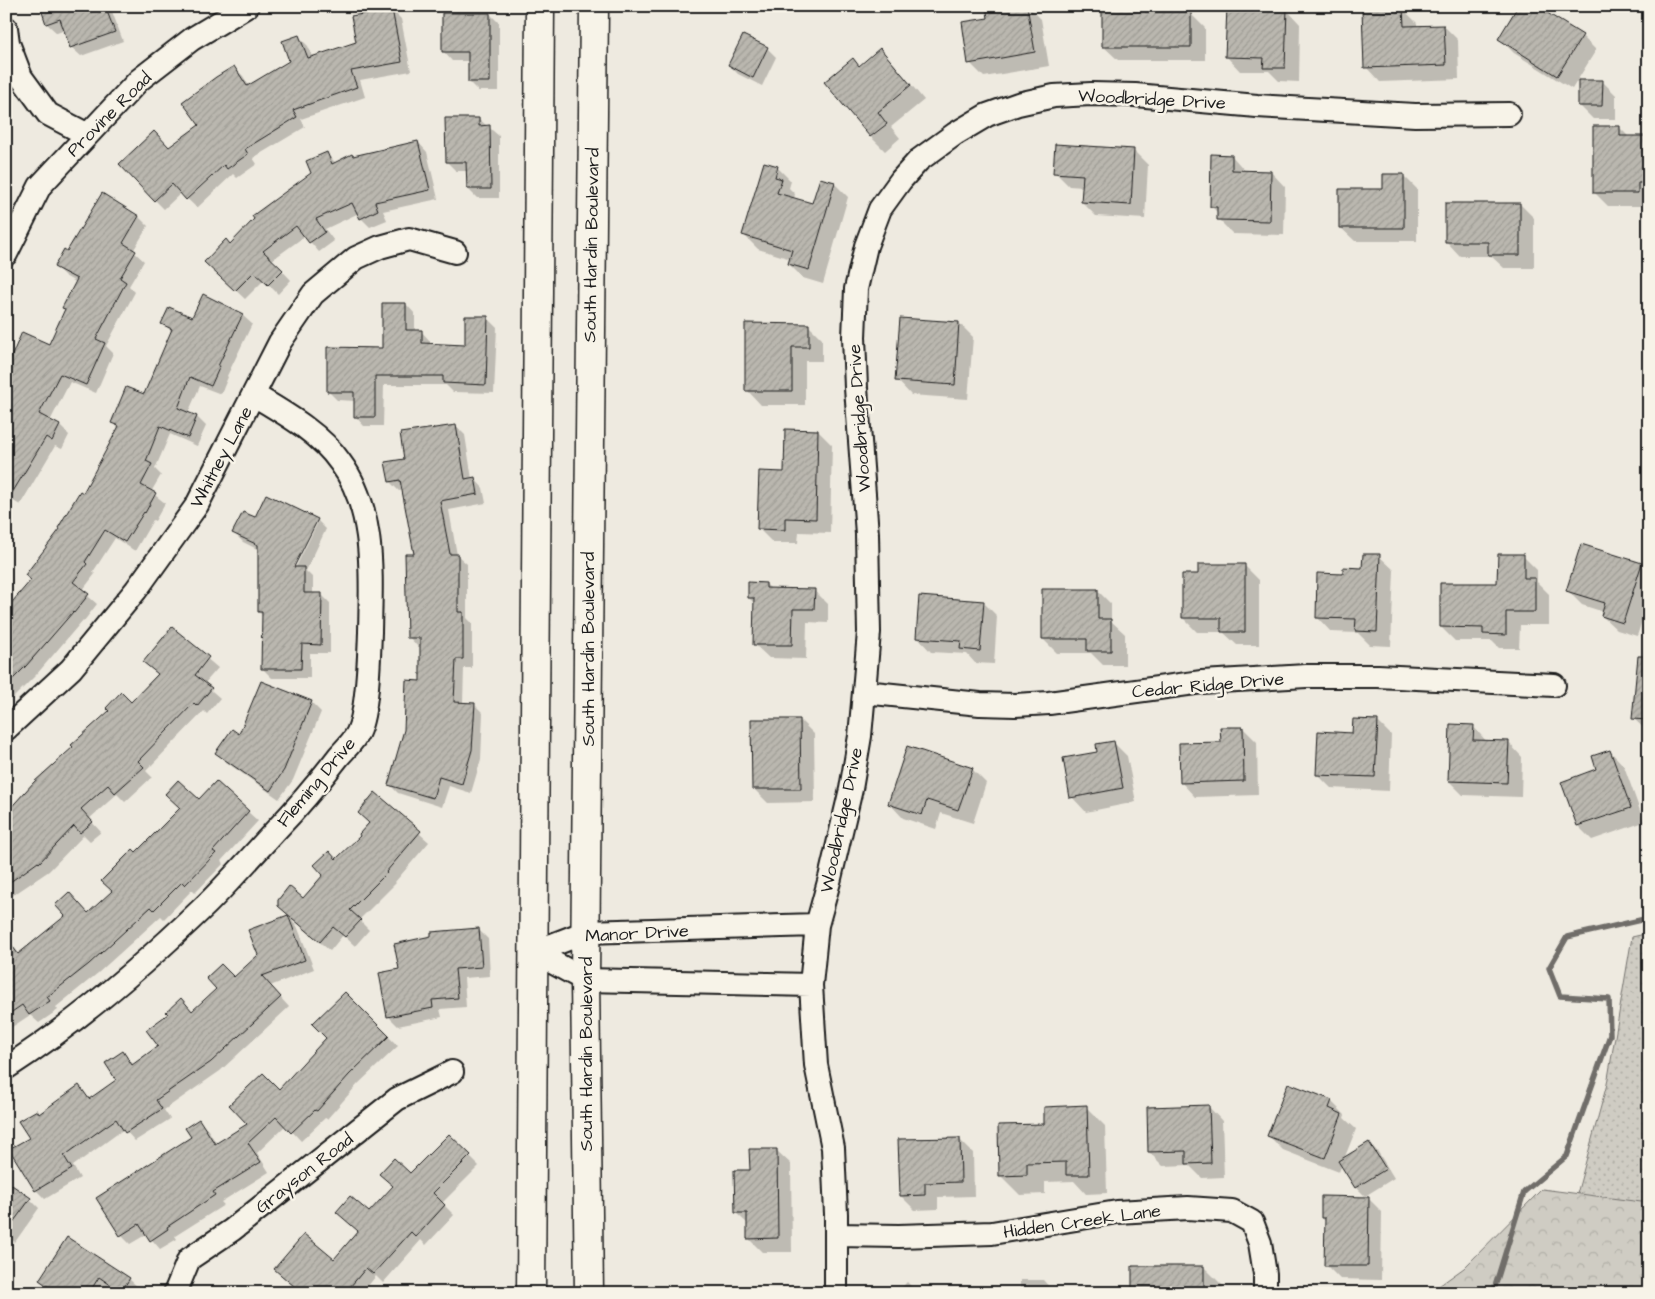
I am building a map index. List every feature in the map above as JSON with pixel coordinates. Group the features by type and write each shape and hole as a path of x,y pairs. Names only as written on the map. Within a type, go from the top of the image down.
{"main road":[{"path":"531,1293 540,6"},
{"name":"South Hardin Boulevard","path":"589,1293 585,980 594,6"}],"street":[{"name":"Provine Road","path":"6,254 40,186 86,134 139,80 192,39 247,6"},
{"path":"6,28 8,43 21,77 48,114 86,134"},
{"name":"Woodbridge Drive","path":"836,1293 833,1148 816,1065 811,985 817,925 830,878 850,789 860,736 864,692 869,632 868,534 856,388 854,337 856,289 866,246 880,210 901,180 919,160 955,134 987,115 1018,104 1054,96 1091,94 1135,95 1257,106 1405,114 1509,114"},
{"name":"Whitney Lane","path":"6,729 71,669 136,590 197,505 280,342 313,294 356,258 380,247 409,239 455,252"},
{"name":"Fleming Drive","path":"6,1068 48,1040 120,984 207,904 308,796 358,732 364,708 370,648 371,566 364,516 353,482 340,460 290,416 254,395"},
{"name":"Cedar Ridge Drive","path":"864,692 980,704 1015,705 1049,703 1202,682 1306,676 1378,676 1554,685"},
{"name":"Manor Drive","path":"534,952 586,932 817,925"},
{"path":"534,952 585,980 811,985"},
{"name":"Grayson Road","path":"175,1293 189,1259 232,1230 396,1099 452,1072"},
{"name":"Hidden Creek Lane","path":"836,1235 900,1236 992,1233 1117,1212 1188,1208 1232,1210 1252,1222 1258,1236 1265,1274 1265,1293"}],"green space":[{"path":"1649,933 1649,1293 1571,1216 1607,1084 1632,937"},
{"path":"1542,1189 1649,1203 1649,1293 1429,1293 1464,1268"}],"building":[{"path":"40,6 105,6 115,32 70,48 60,19 46,24"},
{"path":"986,6 1027,6 1035,52 968,64 962,22 988,18"},
{"path":"1102,6 1145,6 1145,12 1191,12 1191,47 1102,47"},
{"path":"1227,6 1287,8 1285,68 1263,68 1264,58 1225,57"},
{"path":"1518,6 1536,6 1583,35 1557,76 1498,39"},
{"path":"1403,8 1404,26 1444,25 1446,65 1364,68 1362,9"},
{"path":"392,9 402,62 351,71 357,87 293,110 297,117 245,149 248,154 227,169 224,165 186,200 172,184 154,201 119,164 154,131 169,147 199,125 182,102 234,66 247,86 289,61 282,41 299,35 308,58 356,42 351,16"},
{"path":"442,13 490,13 490,82 468,82 468,52 442,52"},
{"path":"743,35 768,47 753,78 728,65"},
{"path":"880,48 911,85 878,112 887,124 870,137 824,82 853,58 859,66"},
{"path":"1578,80 1603,80 1602,106 1578,106"},
{"path":"445,118 479,118 479,126 490,125 491,189 467,189 466,162 446,162"},
{"path":"1593,126 1620,126 1620,136 1649,136 1649,183 1638,183 1638,193 1593,193"},
{"path":"418,141 430,190 375,202 378,210 360,219 352,203 316,219 325,232 309,243 296,226 263,251 283,270 268,285 254,272 235,291 204,262 226,239 230,244 254,219 252,216 311,173 306,161 327,152 332,164 352,154 353,156"},
{"path":"1055,144 1134,149 1131,205 1081,202 1083,175 1053,173"},
{"path":"1211,154 1232,155 1232,170 1271,171 1270,221 1217,220 1217,207 1210,207"},
{"path":"764,162 778,166 775,177 782,179 777,193 812,203 820,178 835,182 809,270 788,264 792,250 742,235"},
{"path":"1383,174 1404,174 1404,228 1339,228 1339,189 1383,189"},
{"path":"102,193 139,216 123,243 136,251 120,278 126,282 96,339 105,343 86,385 60,374 39,414 60,425 52,441 46,437 6,503 6,369 22,332 49,344 65,309 62,308 77,279 54,267 64,249 67,251"},
{"path":"1445,203 1520,203 1520,255 1488,255 1488,242 1445,242"},
{"path":"203,294 243,314 218,366 220,366 211,386 190,377 178,408 197,416 188,438 160,426 146,461 152,464 141,485 156,493 145,513 125,542 105,530 85,562 87,564 73,582 89,594 74,613 6,686 6,609 31,580 25,575 60,529 58,528 80,491 83,493 119,426 111,423 126,387 144,394 172,329 161,324 169,307 192,317"},
{"path":"382,303 406,303 406,330 422,330 422,343 465,345 465,316 488,316 486,385 443,383 443,376 375,376 375,417 354,417 354,392 327,392 327,347 382,348"},
{"path":"900,318 959,322 955,385 895,381"},
{"path":"745,323 809,324 809,347 792,347 792,391 745,391"},
{"path":"456,425 465,479 475,477 478,494 440,501 450,554 458,554 458,612 463,612 463,659 456,659 454,702 475,703 472,750 462,784 439,777 433,798 388,785 404,730 406,680 420,681 420,638 407,638 405,554 414,554 400,480 389,482 385,462 404,459 400,433"},
{"path":"785,429 818,430 816,519 785,518 785,530 757,529 759,471 784,472"},
{"path":"266,494 318,519 294,567 304,567 304,593 322,593 321,645 302,644 301,669 261,669 262,612 258,612 258,545 232,533 243,512 255,517"},
{"path":"1581,544 1642,563 1623,623 1601,616 1605,603 1566,591"},
{"path":"1363,554 1380,554 1377,632 1355,631 1356,619 1316,618 1317,573 1343,574 1343,567 1362,568"},
{"path":"1498,554 1524,554 1524,578 1535,578 1535,612 1506,612 1506,635 1483,634 1483,628 1440,627 1440,583 1497,583"},
{"path":"1198,564 1245,564 1245,632 1221,632 1221,618 1182,618 1182,574 1198,574"},
{"path":"748,582 766,583 766,588 815,589 814,609 793,609 792,645 753,645 754,598 748,598"},
{"path":"1042,589 1098,589 1098,619 1111,619 1111,651 1087,651 1087,639 1042,639"},
{"path":"919,596 984,601 980,651 960,649 961,641 916,638"},
{"path":"172,627 209,657 195,675 212,688 197,706 194,703 138,761 144,767 115,793 108,785 81,809 93,822 80,833 74,826 39,863 6,885 6,813 34,782 73,747 71,745 109,711 106,708 121,692 131,702 158,674 143,662"},
{"path":"1638,656 1649,656 1649,720 1632,719"},
{"path":"261,681 312,701 284,770 270,791 215,753 232,729 239,734"},
{"path":"751,719 800,719 801,789 752,789"},
{"path":"1353,719 1378,720 1375,777 1316,775 1318,731 1352,733"},
{"path":"1450,724 1474,725 1473,740 1509,741 1507,783 1448,781"},
{"path":"1220,727 1243,727 1244,781 1180,783 1179,743 1221,742"},
{"path":"1114,741 1123,788 1070,798 1063,758 1097,752 1096,744"},
{"path":"907,746 973,768 958,810 927,800 922,815 888,804"},
{"path":"1610,750 1631,808 1577,826 1561,782 1596,769 1592,756"},
{"path":"178,780 199,799 216,781 249,811 213,851 216,853 185,885 182,882 154,910 151,907 89,964 47,997 50,1001 29,1015 22,1005 6,1016 6,937 18,954 65,916 55,905 69,892 88,913 112,891 101,881 133,849 136,852 180,808 165,794"},
{"path":"375,792 421,831 387,873 350,910 361,920 345,937 333,927 320,942 278,906 278,900 289,886 303,898 323,875 314,865 329,851 336,859 360,836 359,834 369,823 358,813"},
{"path":"288,915 305,960 262,976 281,997 211,1062 156,1100 162,1109 125,1133 116,1119 64,1156 72,1169 35,1191 9,1149 29,1138 18,1121 37,1110 39,1114 79,1085 89,1099 116,1080 105,1063 123,1051 132,1065 158,1046 146,1030 168,1014 166,1012 181,998 192,1011 216,989 206,978 221,964 234,977 258,955 248,930"},
{"path":"479,928 482,967 455,969 458,998 432,1000 433,1008 387,1017 379,973 399,969 394,944 431,936 431,932"},
{"path":"345,992 389,1036 349,1075 317,1111 315,1110 291,1133 276,1117 248,1143 261,1162 213,1192 215,1195 167,1227 168,1229 150,1241 139,1224 120,1236 96,1198 191,1137 185,1128 199,1119 215,1144 247,1124 229,1105 263,1073 279,1089 326,1038 312,1024"},
{"path":"1288,1083 1332,1100 1329,1108 1342,1114 1325,1158 1267,1136"},
{"path":"1087,1105 1089,1175 1066,1175 1066,1162 1027,1163 1027,1175 999,1176 998,1125 1044,1124 1044,1107"},
{"path":"1209,1105 1211,1163 1186,1164 1186,1151 1148,1152 1147,1107"},
{"path":"449,1134 471,1155 433,1193 445,1205 416,1237 411,1232 373,1274 366,1268 345,1293 302,1293 274,1269 304,1234 334,1259 358,1231 336,1212 350,1196 369,1212 393,1186 379,1174 394,1158 410,1173"},
{"path":"960,1138 961,1182 925,1183 925,1195 900,1196 898,1139"},
{"path":"1369,1142 1386,1169 1355,1188 1338,1161"},
{"path":"749,1149 777,1149 778,1238 747,1239 747,1213 735,1213 734,1170 750,1170"},
{"path":"6,1181 31,1198 6,1232"},
{"path":"1321,1196 1369,1197 1368,1266 1324,1266 1325,1218 1321,1218"},
{"path":"67,1237 130,1278 121,1292 99,1277 89,1293 58,1293 39,1280"},
{"path":"1132,1266 1204,1266 1204,1293 1154,1293 1154,1288 1132,1288"}],"waterway":[{"path":"1493,1293 1524,1192 1567,1156 1610,1035 1609,999 1560,996 1549,968 1567,937 1649,918"}]}
